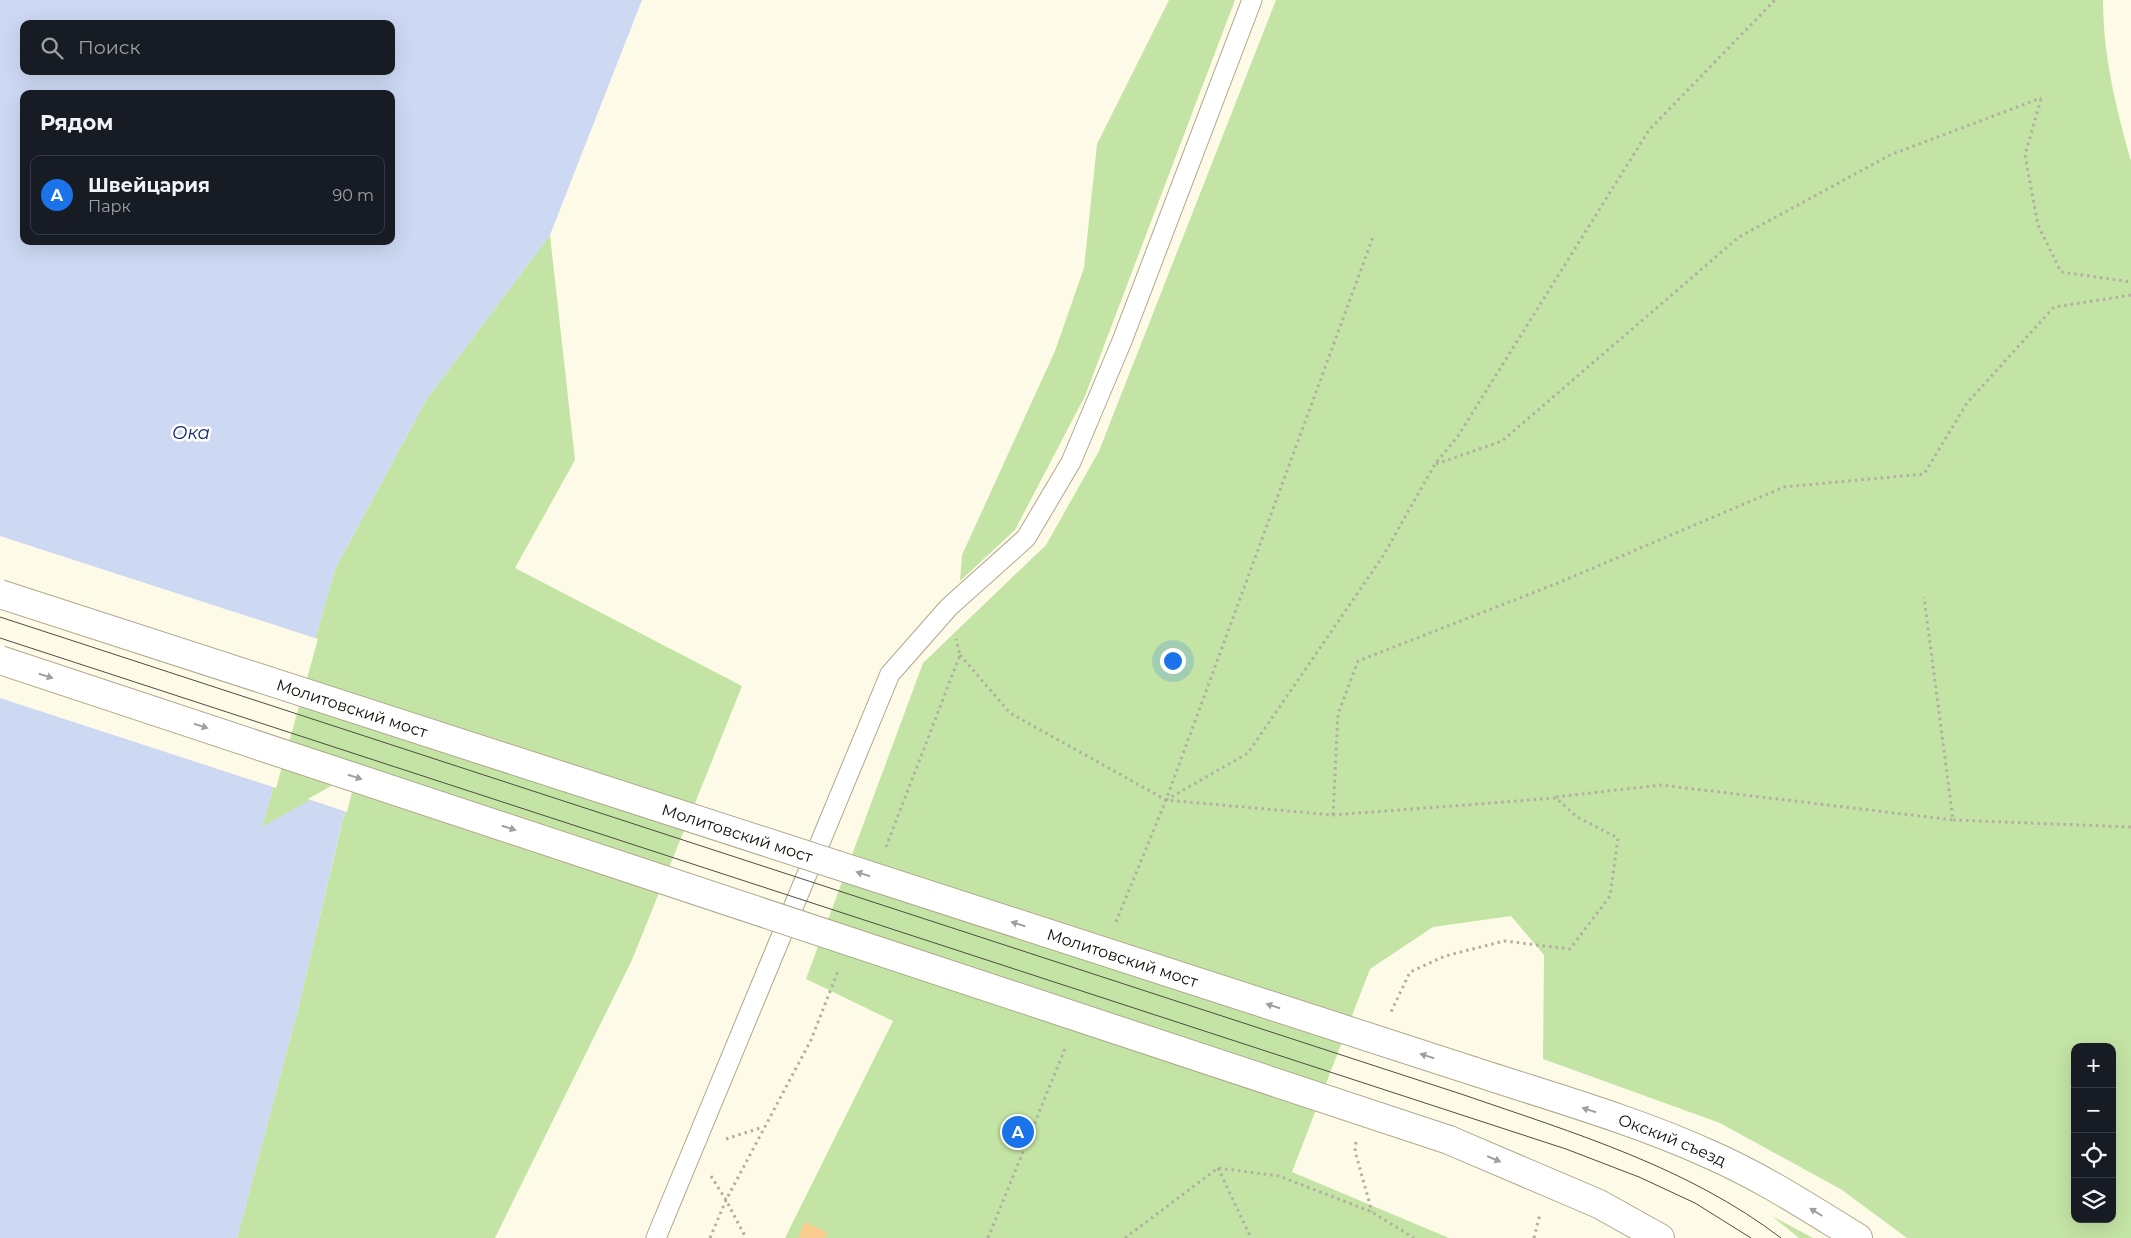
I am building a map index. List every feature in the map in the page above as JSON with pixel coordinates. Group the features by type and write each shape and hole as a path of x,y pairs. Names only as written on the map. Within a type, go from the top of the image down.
{"main road":[{"name":"Молитовский мост","path":"0,594 1474,1071"},
{"path":"0,660 1449,1140 1599,1204 1660,1238"},
{"name":"Окский съезд","path":"1474,1071 1628,1122 1709,1154 1783,1191 1858,1238"}],"lane":[{"path":"656,1238 890,674 949,607 1026,538 1071,462 1122,341 1252,0"}],"path":[{"path":"1166,800 1248,753 1383,556 1435,464 1458,436 1649,130 1775,0"},
{"path":"1435,464 1502,442 1739,237 1890,155 2041,98 2025,155 2038,225 2061,272 2131,282"},
{"path":"1114,928 1166,800 1373,237"},
{"path":"1332,815 1338,714 1358,661 1558,583 1784,487 1924,474 1967,403 2054,307 2131,295"},
{"path":"1924,597 1953,820"},
{"path":"960,655 1010,713 1166,800 1332,815 1499,804 1556,798 1576,817 1618,838 1610,896 1570,949"},
{"path":"1499,804 1662,785 1953,820 2131,826"},
{"path":"988,1238 1069,1037"},
{"path":"693,1150 726,1200 746,1238"},
{"path":"1125,1238 1218,1168 1279,1176 1372,1212 1414,1238"},
{"path":"1218,1168 1251,1238"},
{"path":"1534,1238 1542,1208"}],"green space":[{"path":"1169,0 1235,0 1085,396 1015,530 960,581 962,555 1055,351 1084,268 1097,144"},
{"path":"1276,0 2103,0 2105,41 2111,81 2131,161 2131,1238 1907,1238 1842,1190 1720,1123 1543,1059 1544,955 1511,916 1433,927 1370,969 1292,1172 1449,1238 785,1238 893,1021 806,979 923,663 1046,545 1099,451"},
{"path":"550,235 575,460 515,568 742,686 632,960 495,1238 237,1238 298,1009 353,777 262,827 335,569 426,400"},
{"path":"1772,1216 1813,1238 1799,1238"}],"water":[{"name":"Ока","path":"0,0 642,0 550,235 426,400 335,569 262,827 353,776 298,1009 237,1238 0,1238"}],"pier":[{"path":"0,536 318,639 276,788 0,698"},
{"path":"352,774 356,776 347,812 308,799"}],"building":[{"path":"805,1222 828,1233 825,1238 798,1238"}],"tram line":[{"path":"0,617 1547,1123 1629,1154 1708,1191 1745,1213 1781,1238"},
{"path":"0,638 1566,1149 1639,1177 1695,1203 1751,1238"}],"place":[{"name":"Швейцария","path":"1018,1132"}]}
